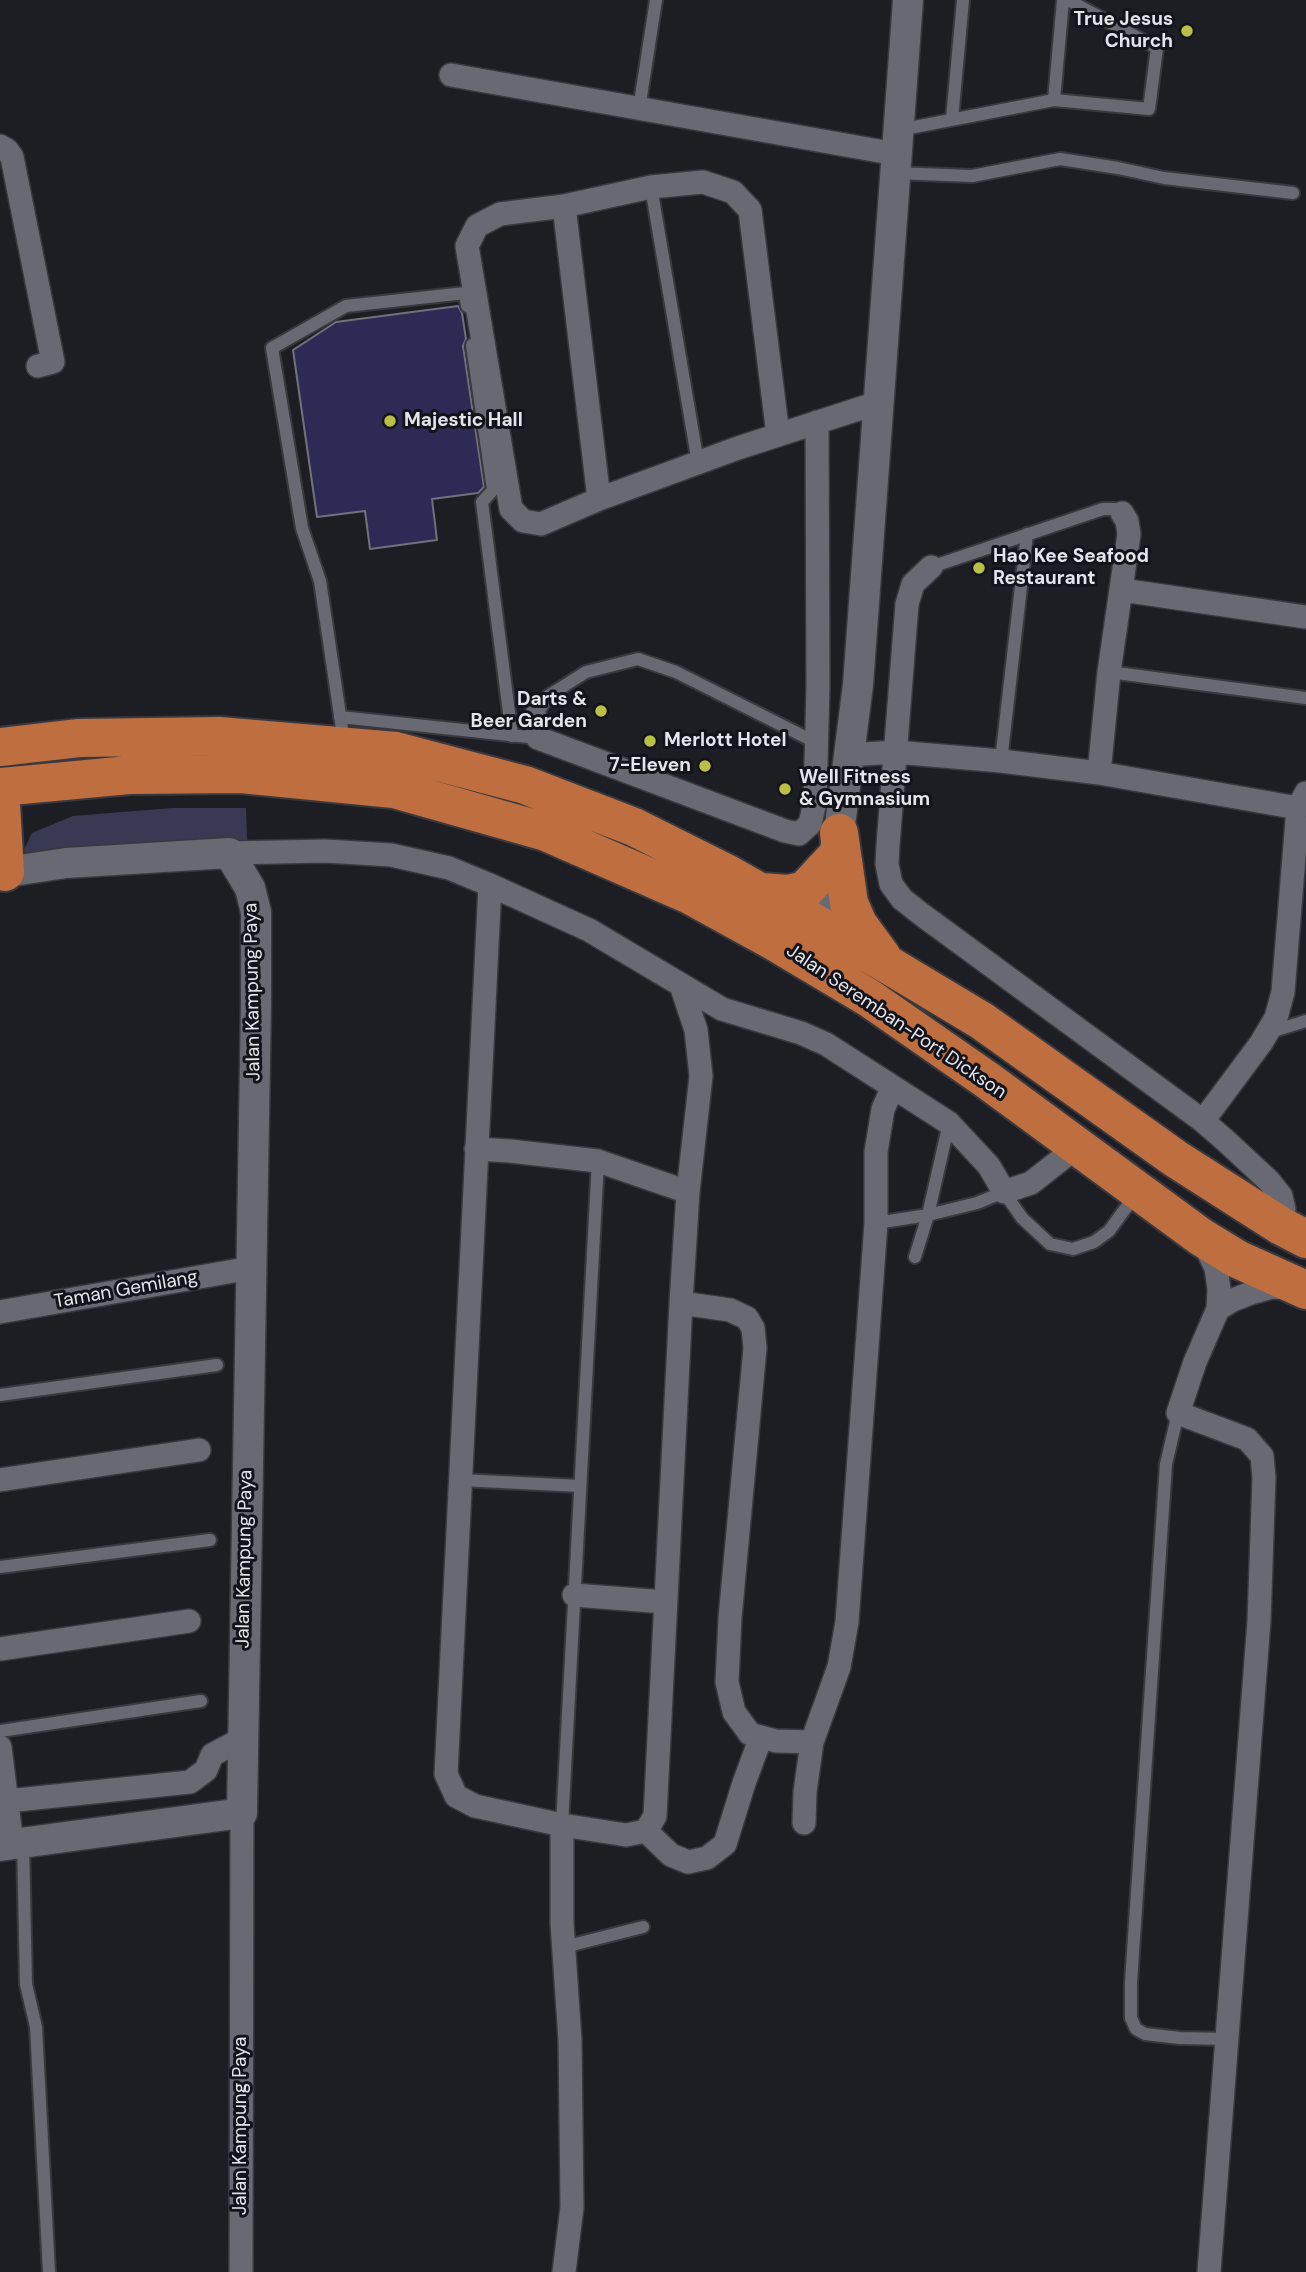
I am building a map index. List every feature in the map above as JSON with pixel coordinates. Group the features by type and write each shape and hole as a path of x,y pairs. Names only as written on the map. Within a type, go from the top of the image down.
{"highway":[{"name":"Jalan Seremban-Port Dickson","path":"0,747 79,738 343,732 396,751 525,785 634,827 761,892 887,964 982,1021 1175,1159 1294,1233"},
{"name":"Jalan Seremban-Port Dickson","path":"0,787 129,775 242,774 394,789 546,832 690,895 869,998 987,1080 1201,1237 1237,1259 1304,1289"},
{"path":"0,787 2,873"},
{"path":"761,892 789,894 805,890 836,847"},
{"path":"836,847 849,903 858,924 887,964"},
{"path":"815,923 817,938 828,954 938,1029 971,1055 987,1080"}],"street":[{"path":"815,923 836,847 858,685 908,0"},
{"path":"451,75 897,152"},
{"path":"0,146 7,150 12,158 53,362 38,366"},
{"path":"778,435 750,210 733,192 703,182 652,187 564,206 500,214 477,226 467,246 500,486 511,509 523,521 541,524 599,499 698,463 877,403"},
{"path":"564,206 599,499"},
{"path":"536,728 785,831 799,834 810,824 815,802 817,743 817,422"},
{"path":"1099,773 1109,672 1129,534 1127,521 1122,513"},
{"path":"931,568 913,584 907,604 887,864 891,884 902,899 1203,1121 1281,1195 1294,1233"},
{"path":"1122,590 1306,617"},
{"path":"818,685 858,685"},
{"path":"849,755 895,752 1001,761 1099,773 1303,806 1283,992 1276,1018 1203,1121"},
{"path":"2,873 66,863 229,853 325,851 391,855 449,868 589,930 722,1009 826,1044 949,1123 989,1166 1004,1192 1031,1183 1078,1146"},
{"name":"Jalan Kampung Paya","path":"229,853 250,888 256,912 242,1739 241,2272"},
{"path":"490,885 446,1774 456,1796 475,1806 562,1825 626,1835 646,1831 655,1816 681,1303 688,1192 701,1076 696,1030 681,985"},
{"path":"804,1823 812,1742 839,1667 847,1622 876,1223 876,1152 883,1109 893,1087"},
{"path":"476,1149 598,1161 688,1192"},
{"path":"1201,1237 1216,1268 1218,1309 1195,1362 1178,1413 1247,1439 1262,1456 1264,1478 1259,1621 1209,2272"},
{"name":"Taman Gemilang","path":"0,1312 251,1268"},
{"path":"1218,1309 1233,1300 1273,1287 1304,1289"},
{"path":"681,1303 730,1310 747,1318 754,1328 755,1349 730,1618 727,1682 734,1712 750,1734 776,1741 812,1742"},
{"path":"0,1480 200,1450"},
{"path":"574,1595 665,1602"},
{"path":"0,1650 189,1621"},
{"path":"646,1831 671,1855 688,1862 707,1858 725,1844 761,1737"},
{"path":"7,1801 190,1782 206,1770 212,1755 242,1739"},
{"path":"0,1747 12,1844 242,1813"},
{"path":"562,1825 572,2184 564,2272"}],"lane":[{"path":"639,108 656,0"},
{"path":"952,119 963,0"},
{"path":"1055,100 1063,0"},
{"path":"897,152 952,119 1055,100 1149,109 1157,48 1069,0"},
{"path":"897,152 972,176 1060,159 1164,178 1293,193"},
{"path":"652,187 698,463"},
{"path":"512,736 482,502 500,486 465,293 346,306 272,348 302,528 320,581 343,732 512,736 536,728 548,696 586,672 638,659 676,672 817,743"},
{"path":"931,568 1103,509 1114,509 1122,513"},
{"path":"1001,761 1027,534"},
{"path":"1109,672 1306,698"},
{"path":"1267,1033 1306,1021"},
{"path":"915,1257 928,1216 949,1123"},
{"path":"562,1825 598,1161"},
{"path":"876,1223 928,1216 977,1203 1004,1192 1022,1218 1051,1244 1073,1249 1094,1242 1109,1231 1138,1191"},
{"path":"0,1395 217,1365"},
{"path":"1178,1413 1167,1464 1132,1968 1131,2018 1136,2029 1145,2034 1227,2039"},
{"path":"461,1480 580,1486"},
{"path":"0,1567 210,1540"},
{"path":"0,1731 201,1701"},
{"path":"12,1844 26,1984 36,2027 50,2272"},
{"path":"564,1947 643,1927"}],"shaded area":[{"path":"172,808 246,808 247,841 53,857 23,852 32,833 73,816"}],"building":[{"name":"Majestic Hall","path":"458,306 462,313 466,339 463,346 484,487 478,493 432,499 437,540 370,549 365,511 317,517 293,350 336,322"}],"place":[{"name":"True Jesus Church","path":"1187,31"},
{"name":"Majestic Hall","path":"390,421"},
{"name":"Hao Kee Seafood Restaurant","path":"979,568"},
{"name":"Darts & Beer Garden","path":"601,711"},
{"name":"Merlott Hotel","path":"650,741"},
{"name":"7-Eleven","path":"705,766"},
{"name":"Well Fitness & Gymnasium","path":"785,789"}]}
